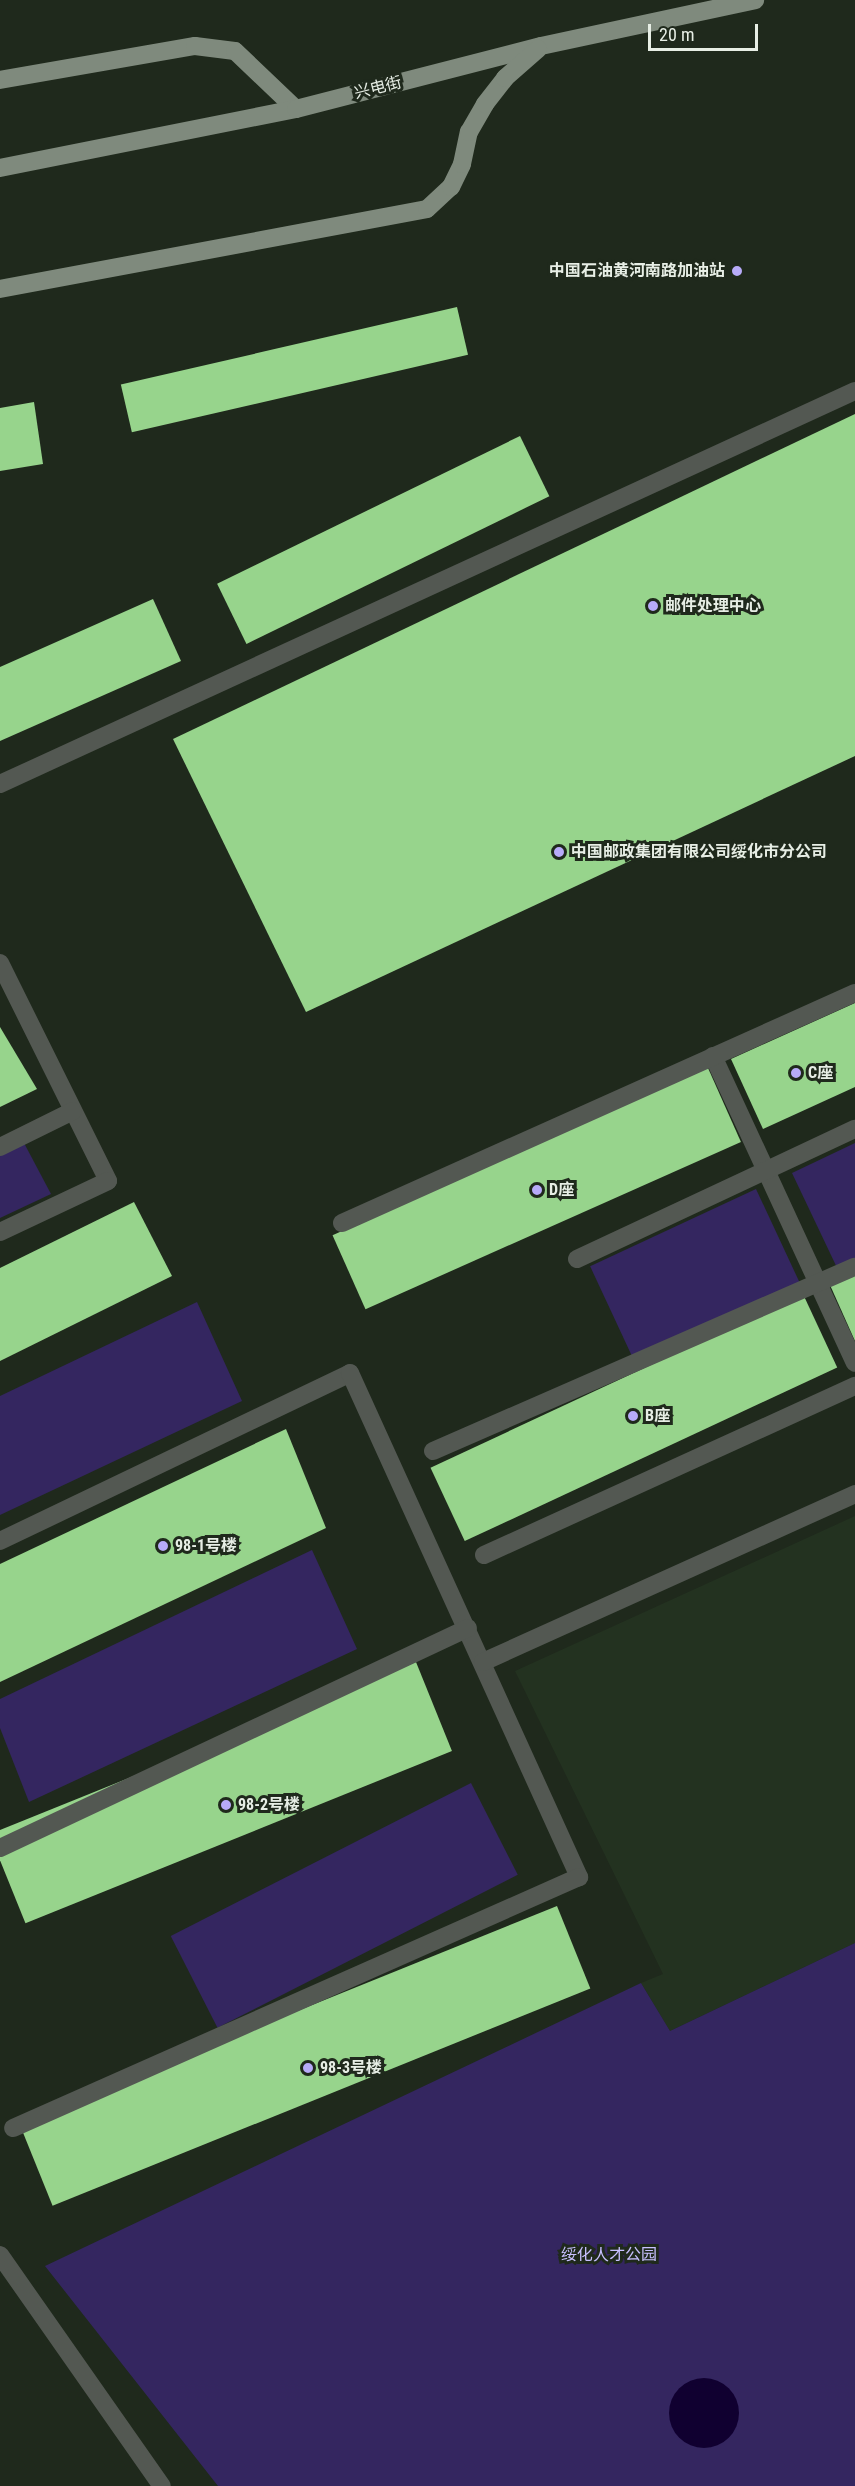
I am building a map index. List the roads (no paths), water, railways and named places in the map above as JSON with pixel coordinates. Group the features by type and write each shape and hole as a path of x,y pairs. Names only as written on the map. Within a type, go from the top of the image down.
{"main road":[{"name":"兴电街","path":"0,168 296,109 541,46 755,0"},
{"path":"0,80 195,46 235,51 296,109"},
{"path":"0,289 427,209 451,187 462,164 469,132 484,104 505,78 541,46"}],"street":[{"path":"0,784 855,390"},
{"path":"0,963 108,1181 0,1232"},
{"path":"342,1223 855,993"},
{"path":"0,1004 17,996"},
{"path":"713,1056 855,1362"},
{"path":"0,1147 73,1111"},
{"path":"577,1259 855,1129"},
{"path":"433,1451 855,1267"},
{"path":"0,1541 350,1373 468,1628 579,1877 13,2128"},
{"path":"484,1555 855,1386"},
{"path":"483,1662 855,1494"},
{"path":"0,1848 468,1628"},
{"path":"0,2255 162,2486"}],"place":[{"name":"中国石油黄河南路加油站","path":"737,271"},
{"name":"邮件处理中心","path":"653,606"},
{"name":"中国邮政集团有限公司绥化市分公司","path":"559,852"},
{"name":"C座","path":"796,1073"},
{"name":"D座","path":"537,1190"},
{"name":"B座","path":"633,1416"},
{"name":"98-1号楼","path":"163,1546"},
{"name":"98-2号楼","path":"226,1805"},
{"name":"98-3号楼","path":"308,2068"}],"park label":[{"name":"绥化人才公园","path":"609,2255"}]}
